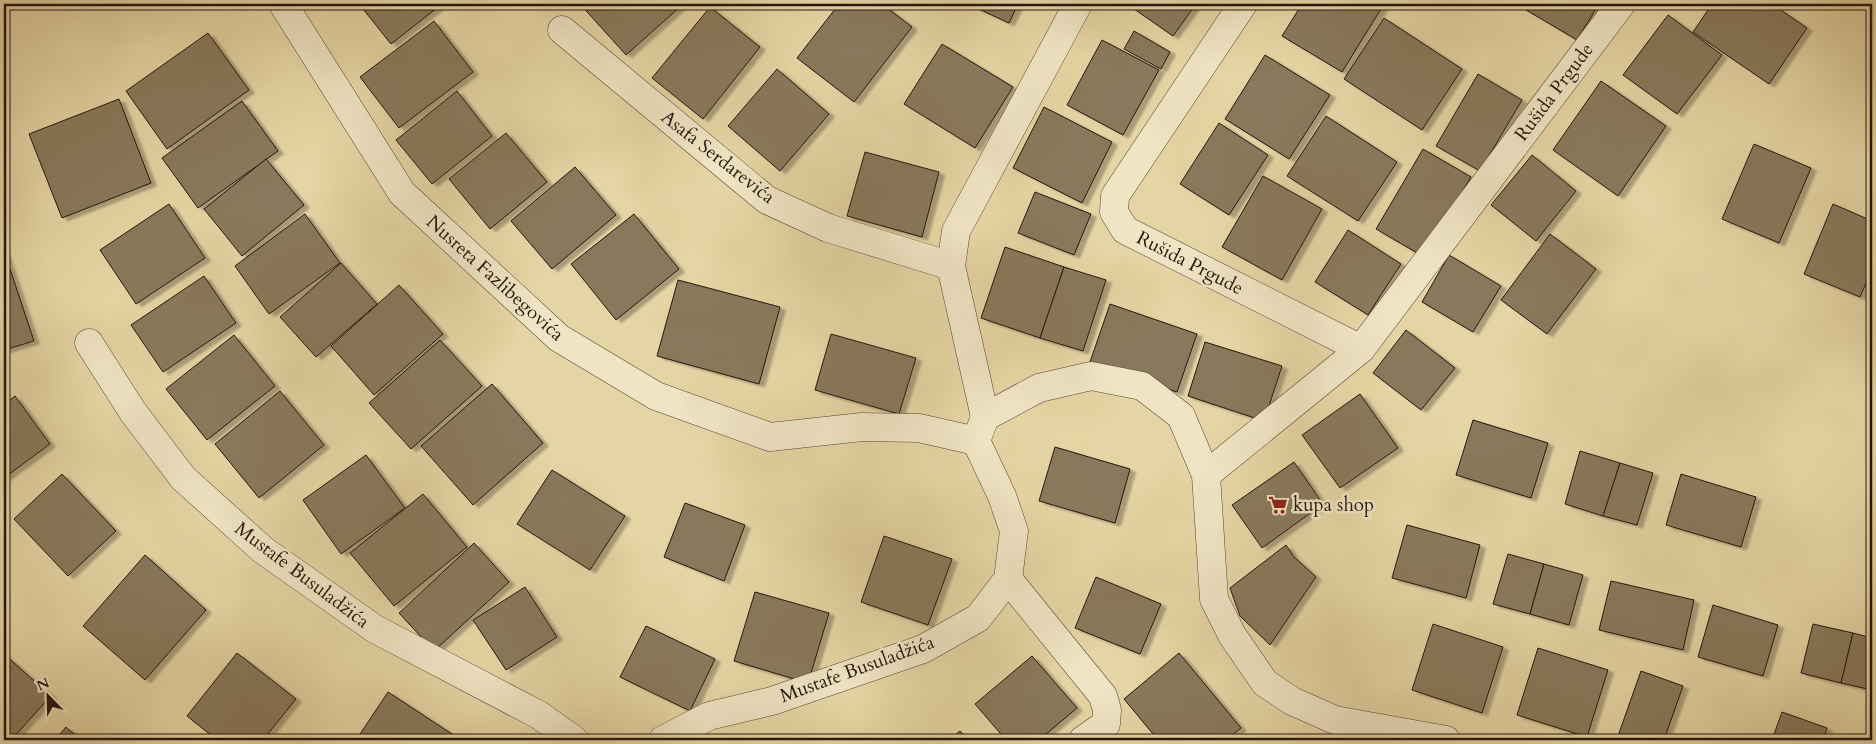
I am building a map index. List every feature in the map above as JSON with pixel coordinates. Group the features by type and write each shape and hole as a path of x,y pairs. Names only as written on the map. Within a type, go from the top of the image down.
{"street":[{"name":"Nusreta Fazlibegovića","path":"283,4 402,193 559,338 656,396 770,437 862,427 981,429"},
{"path":"1078,4 956,230 951,266 981,429 1014,531 1008,579 1103,696 1108,710 1106,724 1083,740"},
{"name":"Rušida Prgude","path":"1242,4 1115,196 1114,212 1125,230 1361,349"},
{"name":"Rušida Prgude","path":"1206,475 1361,349 1621,4"},
{"name":"Asafa Serdarevića","path":"562,30 767,200 828,228 951,266"},
{"name":"Mustafe Busuladžića","path":"89,343 133,412 183,478 263,550 375,629 539,715 574,740"},
{"path":"981,429 1039,388 1091,376 1142,386 1181,416 1206,475 1214,599 1232,635 1265,683 1292,700 1335,720 1446,740"},
{"name":"Mustafe Busuladžića","path":"663,740 709,716 772,701 923,649 978,618 1008,579"}],"building":[{"path":"359,4 442,4 391,44"},
{"path":"580,4 679,4 681,6 626,55"},
{"path":"839,4 882,4 912,27 854,102 797,58"},
{"path":"968,4 1018,4 1009,23"},
{"path":"1127,4 1196,4 1173,36"},
{"path":"1302,4 1384,4 1342,72 1282,36"},
{"path":"1516,4 1599,4 1577,40"},
{"path":"1712,4 1772,4 1807,28 1769,84 1693,32"},
{"path":"710,7 760,47 703,119 652,78"},
{"path":"1668,15 1722,55 1677,114 1623,75"},
{"path":"1384,18 1462,69 1422,130 1344,79"},
{"path":"434,21 473,72 399,128 360,77"},
{"path":"1134,31 1170,52 1161,69 1124,49"},
{"path":"208,33 249,90 167,149 126,91"},
{"path":"1102,40 1159,70 1123,135 1067,105"},
{"path":"942,44 1013,87 975,148 904,104"},
{"path":"1265,55 1330,95 1289,159 1225,119"},
{"path":"777,69 829,114 780,171 728,126"},
{"path":"1478,74 1522,100 1480,171 1436,146"},
{"path":"1601,81 1666,126 1618,196 1553,150"},
{"path":"457,91 492,136 432,184 396,140"},
{"path":"119,99 151,183 62,218 29,134"},
{"path":"242,101 278,151 198,208 162,158"},
{"path":"1044,107 1112,142 1082,203 1013,168"},
{"path":"1326,116 1397,162 1358,221 1287,176"},
{"path":"1219,123 1268,155 1229,215 1180,184"},
{"path":"506,133 547,182 490,229 449,179"},
{"path":"1754,144 1811,168 1779,243 1722,219"},
{"path":"1423,149 1471,177 1424,257 1376,229"},
{"path":"865,152 939,172 922,237 847,216"},
{"path":"1532,155 1576,191 1536,241 1491,205"},
{"path":"266,159 304,205 242,256 204,209"},
{"path":"575,167 616,215 552,269 511,221"},
{"path":"1263,176 1322,209 1282,280 1222,247"},
{"path":"1035,192 1091,214 1074,255 1018,233"},
{"path":"169,204 205,258 136,304 100,250"},
{"path":"1833,204 1872,221 1872,269 1860,297 1804,274"},
{"path":"305,214 340,263 269,314 235,266"},
{"path":"634,214 679,269 616,320 571,264"},
{"path":"1348,230 1401,264 1368,315 1315,282"},
{"path":"1550,234 1596,269 1547,334 1501,300"},
{"path":"1005,247 1064,267 1040,338 981,318"},
{"path":"4,251 34,341 4,350"},
{"path":"1449,255 1501,286 1473,332 1422,302"},
{"path":"341,263 377,304 316,357 280,317"},
{"path":"1064,267 1106,280 1083,351 1040,338"},
{"path":"204,276 236,323 163,372 131,325"},
{"path":"678,280 780,307 759,384 657,356"},
{"path":"399,285 443,334 374,395 331,346"},
{"path":"1110,304 1197,334 1177,392 1090,362"},
{"path":"1406,330 1455,368 1421,410 1373,373"},
{"path":"831,334 916,358 899,414 815,390"},
{"path":"234,335 275,386 207,440 166,389"},
{"path":"440,340 482,386 411,449 369,403"},
{"path":"1205,342 1282,366 1264,421 1188,396"},
{"path":"492,384 543,443 473,505 421,446"},
{"path":"280,391 324,445 259,498 215,444"},
{"path":"1360,394 1398,448 1340,488 1302,435"},
{"path":"15,396 50,444 4,478 4,405"},
{"path":"1473,420 1548,443 1531,498 1456,475"},
{"path":"1055,447 1130,469 1115,523 1039,501"},
{"path":"1580,451 1620,463 1603,516 1565,504"},
{"path":"366,455 405,508 341,554 303,500"},
{"name":"kupa shop","path":"1294,462 1323,504 1262,548 1232,505"},
{"path":"1620,463 1653,473 1637,525 1603,516"},
{"path":"552,470 625,516 590,570 517,524"},
{"path":"62,474 116,531 68,576 14,519"},
{"path":"1681,474 1756,497 1741,547 1666,525"},
{"path":"423,494 467,547 394,606 350,553"},
{"path":"685,503 745,525 724,581 664,557"},
{"path":"1407,525 1480,545 1466,598 1392,578"},
{"path":"884,536 952,559 928,625 861,602"},
{"path":"474,543 509,582 434,651 399,613"},
{"path":"1286,545 1294,557 1316,577 1270,645 1240,616 1230,588"},
{"path":"1508,554 1544,564 1530,614 1493,604"},
{"path":"145,555 206,610 145,680 83,626"},
{"path":"1544,564 1583,575 1569,625 1530,614"},
{"path":"1096,577 1161,604 1140,654 1075,628"},
{"path":"1611,581 1694,600 1683,650 1599,630"},
{"path":"525,587 557,637 506,670 473,620"},
{"path":"755,592 829,613 808,683 734,661"},
{"path":"1713,605 1778,625 1763,676 1698,657"},
{"path":"1433,624 1503,647 1482,713 1412,690"},
{"path":"1813,624 1853,633 1841,683 1801,673"},
{"path":"646,626 715,659 690,711 620,677"},
{"path":"1853,633 1872,638 1872,690 1841,683"},
{"path":"1538,648 1608,670 1587,737 1517,715"},
{"path":"237,653 296,699 263,740 217,740 187,716"},
{"path":"1179,653 1241,728 1226,740 1158,740 1124,699"},
{"path":"4,654 51,696 11,740 4,740"},
{"path":"1032,656 1077,708 1039,740 1006,740 975,704"},
{"path":"1641,671 1683,686 1664,740 1629,740 1618,736"},
{"path":"388,692 452,734 448,740 356,740"},
{"path":"1782,712 1827,728 1823,740 1772,740"},
{"path":"66,727 81,740 55,740"},
{"path":"960,731 968,740 949,740"}],"place":[{"name":"kupa shop","path":"1278,505"}]}
